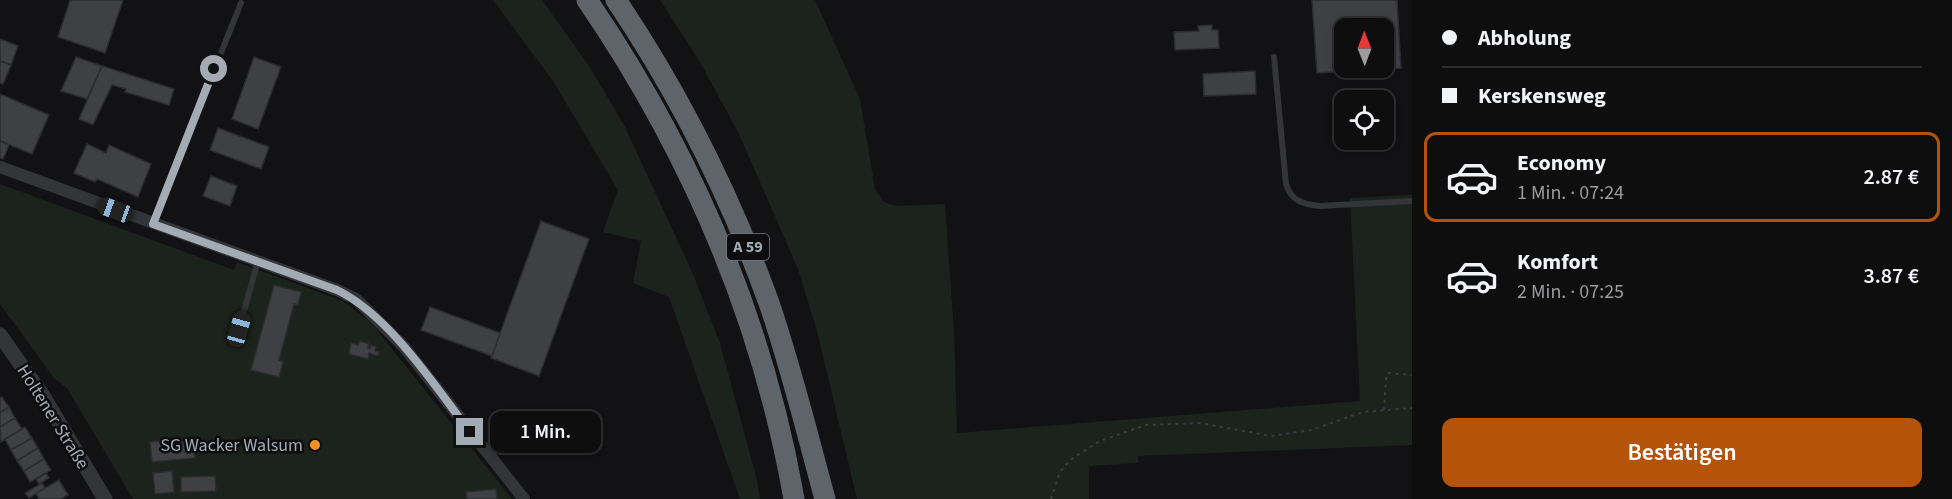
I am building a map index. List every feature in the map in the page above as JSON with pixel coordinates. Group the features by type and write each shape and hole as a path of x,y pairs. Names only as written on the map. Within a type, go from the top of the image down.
{"highway":[{"name":"A 59","path":"587,0 622,51 663,121 722,246 746,310 770,391 794,499"},
{"name":"A 59","path":"616,0 644,41 684,110 721,184 744,237 795,384 824,499"}],"street":[{"path":"0,167 337,290 356,299 404,347 524,499"},
{"name":"Holtener Straße","path":"0,335 43,396 105,499"}],"lane":[{"path":"153,224 241,3"},
{"path":"1274,57 1286,184 1289,194 1305,205 1319,206 1412,201"},
{"path":"239,329 258,261"}],"path":[{"path":"1384,410 1388,373 1412,375"},
{"path":"1051,499 1060,472 1070,460 1100,441 1146,425 1200,423 1271,436 1311,430 1363,412 1412,408"}],"shaded area":[{"path":"493,0 542,0 591,69 625,127 693,274 720,343 757,480 760,499 740,499 669,297 633,283 641,241 603,232 618,190 553,81"},
{"path":"660,0 815,0 860,99 875,189 884,202 896,206 945,204 954,331 957,433 1360,401 1350,198 1412,195 1412,445 1138,456 1138,463 1089,466 1089,499 857,499 817,331 798,269 739,134 700,62"},
{"path":"0,184 234,270 237,262 343,301 372,324 512,499 133,499 67,388 54,378 0,304"}],"building":[{"path":"70,0 123,0 105,53 58,37"},
{"path":"1312,0 1397,0 1401,68 1394,68 1394,18 1334,18 1334,72 1317,73"},
{"path":"1212,25 1212,30 1218,30 1219,48 1175,50 1174,32 1199,31 1198,26"},
{"path":"0,39 18,46 11,65 0,61"},
{"path":"76,57 102,66 87,99 61,91"},
{"path":"254,57 281,67 258,129 232,119"},
{"path":"0,61 11,65 3,84 0,83"},
{"path":"102,66 174,89 169,105 125,92 126,89 112,85 93,125 79,119"},
{"path":"1255,71 1256,94 1204,96 1203,74"},
{"path":"0,94 49,115 32,154 0,141"},
{"path":"218,128 269,147 261,169 210,150"},
{"path":"0,141 9,145 3,159 0,158"},
{"path":"87,144 106,153 109,145 151,164 138,197 97,179 95,182 74,173"},
{"path":"211,176 237,186 230,206 203,196"},
{"path":"541,221 589,239 539,376 491,358"},
{"path":"274,285 301,292 298,305 294,304 279,360 283,362 279,377 251,370"},
{"path":"430,307 500,333 492,356 421,330"},
{"path":"360,341 369,344 370,349 371,345 376,347 375,351 379,352 378,356 369,353 368,359 349,354 351,343 358,345"},
{"path":"2,397 9,407 0,413 0,398"},
{"path":"9,407 15,418 0,427 0,413"},
{"path":"15,418 22,429 1,442 0,427"},
{"path":"25,427 32,438 11,450 5,439"},
{"path":"32,438 38,448 17,461 11,450"},
{"path":"193,438 195,458 152,462 150,442"},
{"path":"38,448 44,459 24,471 17,461"},
{"path":"44,459 51,470 30,482 24,471"},
{"path":"172,471 174,492 155,494 153,473"},
{"path":"46,473 49,478 39,484 36,479"},
{"path":"215,476 216,491 181,492 181,477"},
{"path":"59,480 68,495 61,499 39,499 36,493"},
{"path":"42,483 45,488 29,498 25,493"},
{"path":"496,489 497,499 467,499 466,492"}],"place":[{"name":"SG Wacker Walsum","path":"315,445"}],"route":[{"path":"214,69 153,224 337,290 356,299 404,347 470,432"}]}
